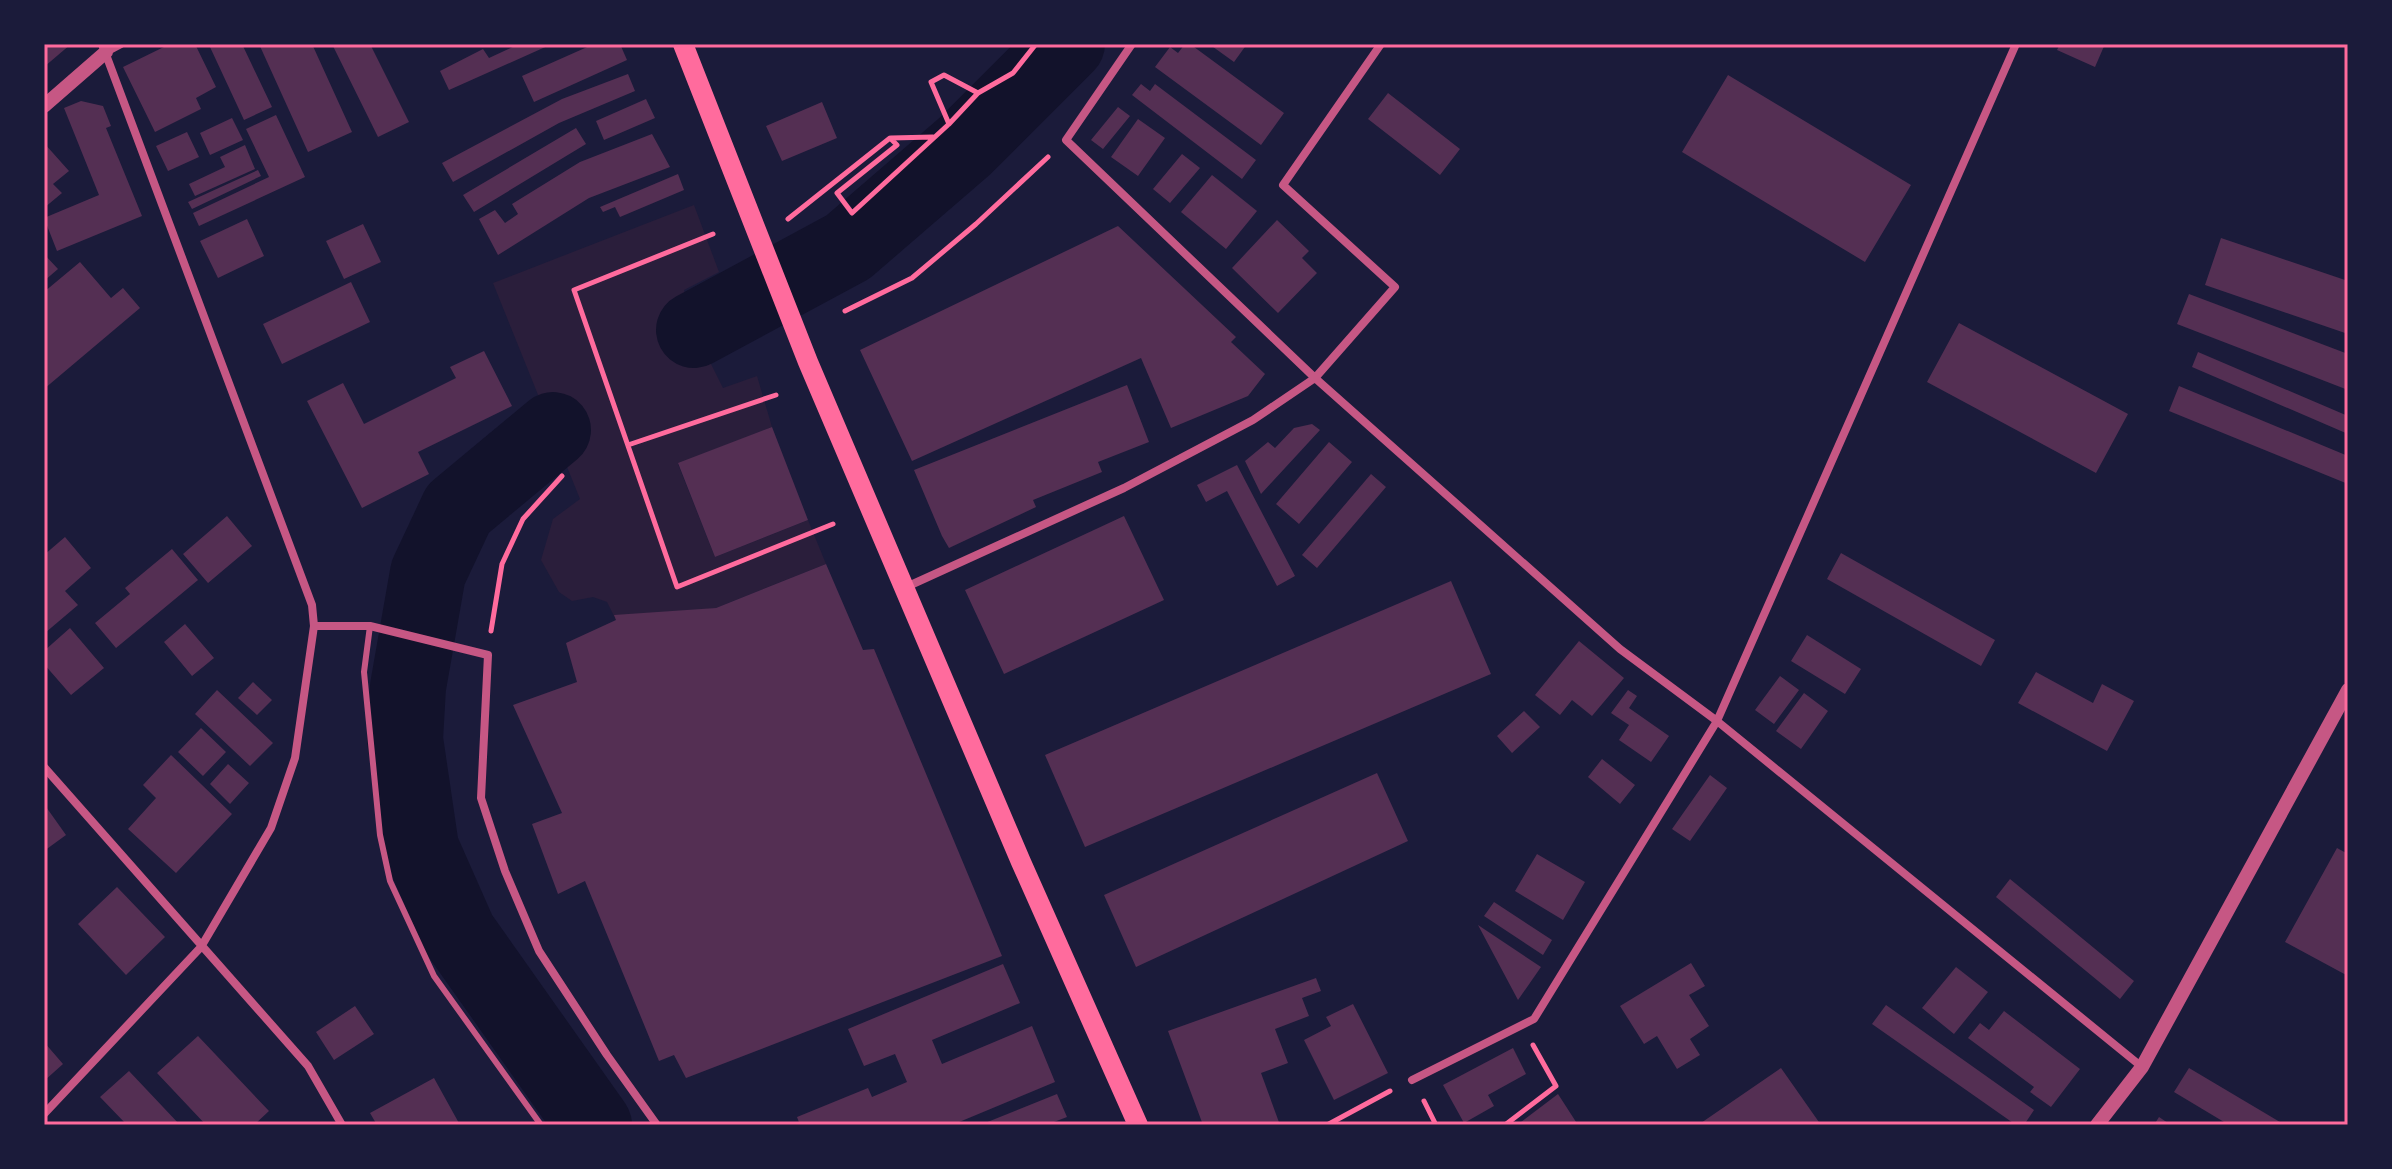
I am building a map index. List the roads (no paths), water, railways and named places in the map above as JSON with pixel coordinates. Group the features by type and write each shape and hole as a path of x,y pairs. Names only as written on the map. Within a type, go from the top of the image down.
{"main road":[{"path":"683,44 760,244 903,589 1138,1125"}],"street":[{"path":"44,106 104,48 121,44"},
{"path":"1132,44 1066,140 1315,378 1620,649 1717,721 2142,1067"},
{"path":"903,589 1124,488 1253,420 1315,378 1395,287 1283,185 1381,44"},
{"path":"1412,1080 1534,1019 1717,721 2016,44"},
{"path":"44,1114 201,947 271,828 295,758 314,626 312,605 104,48"},
{"path":"314,626 370,626 488,655 481,798 505,871 539,951 657,1125"},
{"path":"2097,1125 2142,1067 2348,690"},
{"path":"44,767 308,1066 342,1125"}],"lane":[{"path":"370,626 364,672 380,835 390,881 434,976 541,1125"}],"waterway":[{"path":"694,330 848,247 965,146 1067,44"},
{"path":"553,430 458,509 428,573 408,687 405,739 421,848 459,934 594,1125"}]}
